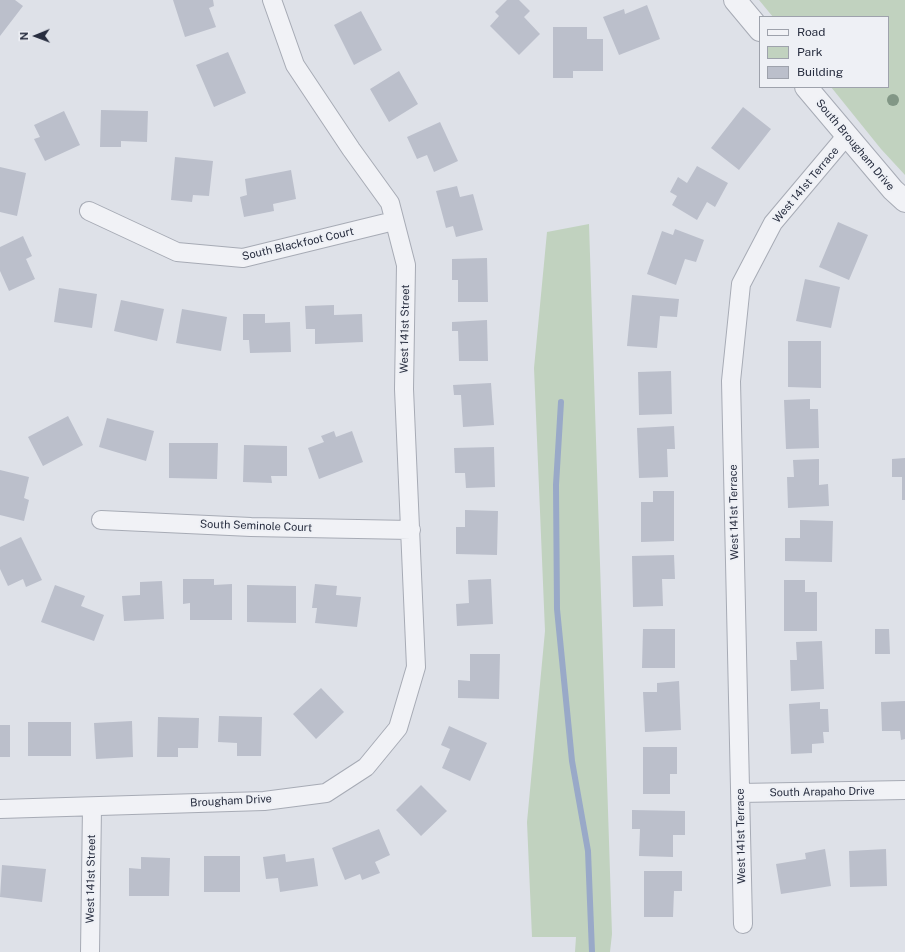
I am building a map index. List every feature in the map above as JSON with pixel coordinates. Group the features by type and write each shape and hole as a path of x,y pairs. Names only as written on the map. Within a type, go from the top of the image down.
{"street":[{"name":"West 141st Street","path":"272,0 295,64 351,149 390,203 406,265 404,389 416,667 409,692"},
{"path":"736,0 759,29"},
{"name":"South Brougham Drive","path":"807,88 893,190 905,202"},
{"name":"West 141st Terrace","path":"743,924 731,381 741,284 773,223 847,135"},
{"name":"South Blackfoot Court","path":"89,211 177,252 243,258 394,221"},
{"name":"South Seminole Court","path":"101,520 251,527 411,530"},
{"name":"Brougham Drive","path":"0,809 264,801 326,793 366,767 398,728 409,692"},
{"name":"South Arapaho Drive","path":"740,793 905,790"},
{"name":"West 141st Street","path":"90,952 92,807"}],"green space":[{"path":"759,0 905,0 905,175 881,149 832,88 889,88 889,16 772,16"},
{"path":"589,224 612,934 610,952 575,952 576,937 532,937 527,822 545,631 534,368 547,232"}],"building":[{"path":"0,0 15,0 23,6 0,36"},
{"path":"173,0 213,0 214,6 209,8 216,27 185,37"},
{"path":"507,0 519,0 530,11 524,17 540,34 519,55 490,26 499,16 495,12"},
{"path":"647,5 660,39 619,55 603,17 624,9 625,14"},
{"path":"361,11 382,50 354,65 334,25"},
{"path":"553,27 587,27 587,39 603,39 603,71 573,71 573,78 553,78"},
{"path":"228,52 246,93 214,107 196,65"},
{"path":"399,71 418,104 389,122 370,89"},
{"path":"743,107 771,129 739,170 711,148"},
{"path":"101,110 148,111 147,142 121,141 121,147 100,147"},
{"path":"64,111 80,145 45,161 34,139 40,137 34,125"},
{"path":"440,122 458,161 434,172 427,155 417,159 407,137"},
{"path":"175,157 213,161 209,196 193,195 192,202 171,200"},
{"path":"697,166 728,183 715,207 707,202 697,220 672,205 677,196 670,192 678,177 687,183"},
{"path":"0,167 26,173 17,216 0,212"},
{"path":"291,170 296,199 273,204 274,211 244,217 240,197 247,195 245,179"},
{"path":"457,186 460,197 473,194 483,230 456,237 453,226 446,228 436,191"},
{"path":"838,222 868,235 849,280 819,267"},
{"path":"675,229 704,240 696,262 685,259 676,285 647,274 662,231 673,235"},
{"path":"23,236 32,256 26,259 35,279 9,291 0,271 0,247"},
{"path":"487,258 488,302 458,302 458,280 452,280 452,259"},
{"path":"805,279 840,287 831,328 796,321"},
{"path":"59,288 97,294 92,328 54,322"},
{"path":"632,295 679,299 677,317 660,316 657,348 627,346"},
{"path":"121,300 164,309 157,341 114,331"},
{"path":"334,305 334,315 362,314 363,342 315,344 315,329 306,329 305,306"},
{"path":"182,309 227,317 221,351 176,343"},
{"path":"243,314 265,314 265,323 290,322 291,352 250,353 249,340 243,340"},
{"path":"487,320 488,361 459,361 458,331 452,331 452,322"},
{"path":"788,341 821,341 821,388 788,387"},
{"path":"671,371 672,414 639,415 638,372"},
{"path":"491,383 494,425 463,427 461,395 454,395 453,385"},
{"path":"810,399 810,409 818,409 819,448 786,449 784,400"},
{"path":"68,416 83,445 43,466 28,437"},
{"path":"107,418 154,431 146,461 99,447"},
{"path":"674,426 675,449 667,449 668,477 639,478 637,428"},
{"path":"334,431 336,437 352,431 363,462 319,479 308,448 324,442 321,436"},
{"path":"169,443 218,443 217,479 169,478"},
{"path":"244,445 287,446 287,476 271,476 272,483 243,482"},
{"path":"494,447 495,487 466,488 465,473 455,473 454,448"},
{"path":"905,458 905,500 902,500 902,477 892,477 892,459"},
{"path":"819,459 819,485 828,484 829,506 788,508 787,477 794,477 793,460"},
{"path":"0,470 29,477 24,498 29,500 24,521 0,515"},
{"path":"653,491 674,491 674,541 641,542 641,502 653,502"},
{"path":"465,510 498,511 497,555 456,554 456,527 465,527"},
{"path":"800,520 833,521 832,562 785,561 785,538 800,538"},
{"path":"21,537 42,580 26,587 23,579 8,586 0,569 0,547"},
{"path":"674,555 675,579 662,579 663,606 633,607 632,556"},
{"path":"183,579 214,579 214,585 232,584 232,620 190,620 190,603 183,604"},
{"path":"491,579 493,624 457,626 456,604 469,603 468,580"},
{"path":"784,580 805,580 805,592 817,592 817,631 784,631"},
{"path":"162,581 164,619 124,621 122,596 140,595 140,582"},
{"path":"315,584 337,586 336,595 361,597 357,627 315,623 317,608 312,608"},
{"path":"55,585 85,596 81,606 104,615 94,641 41,622"},
{"path":"247,585 296,586 296,623 247,622"},
{"path":"643,629 675,629 675,668 642,668"},
{"path":"875,629 889,629 890,654 875,654"},
{"path":"822,641 824,689 791,691 790,660 797,660 796,642"},
{"path":"470,654 500,654 499,699 458,698 458,680 470,681"},
{"path":"679,681 681,730 645,732 643,692 657,692 657,683"},
{"path":"321,688 344,712 316,739 293,714"},
{"path":"905,701 905,739 901,740 900,731 882,731 881,702"},
{"path":"820,702 820,709 828,709 829,732 823,732 824,743 812,744 812,753 791,754 789,704"},
{"path":"219,716 262,717 261,756 237,756 237,743 218,742"},
{"path":"158,717 199,718 198,748 178,748 178,757 157,757"},
{"path":"132,721 133,757 96,759 94,723"},
{"path":"28,722 71,722 71,756 28,756"},
{"path":"0,725 10,725 10,757 0,757"},
{"path":"449,726 487,743 470,781 442,768 450,749 441,745"},
{"path":"643,747 677,747 677,774 670,774 670,794 643,794"},
{"path":"421,785 447,811 421,836 396,810"},
{"path":"632,810 685,811 685,835 673,835 673,857 639,856 640,829 632,829"},
{"path":"379,829 390,855 375,862 380,873 362,880 360,874 345,880 332,848"},
{"path":"825,849 831,886 781,894 776,864 806,859 805,853"},
{"path":"886,849 887,886 850,887 849,851"},
{"path":"285,854 286,862 314,858 318,886 280,892 278,878 266,879 263,857"},
{"path":"204,856 240,856 240,892 204,892"},
{"path":"141,857 170,858 169,896 129,896 129,868 141,869"},
{"path":"2,865 46,869 42,902 0,897"},
{"path":"644,871 682,871 682,891 674,891 673,917 644,917"}],"waterway":[{"path":"561,402 556,485 557,609 572,761 588,851 592,952"}]}
